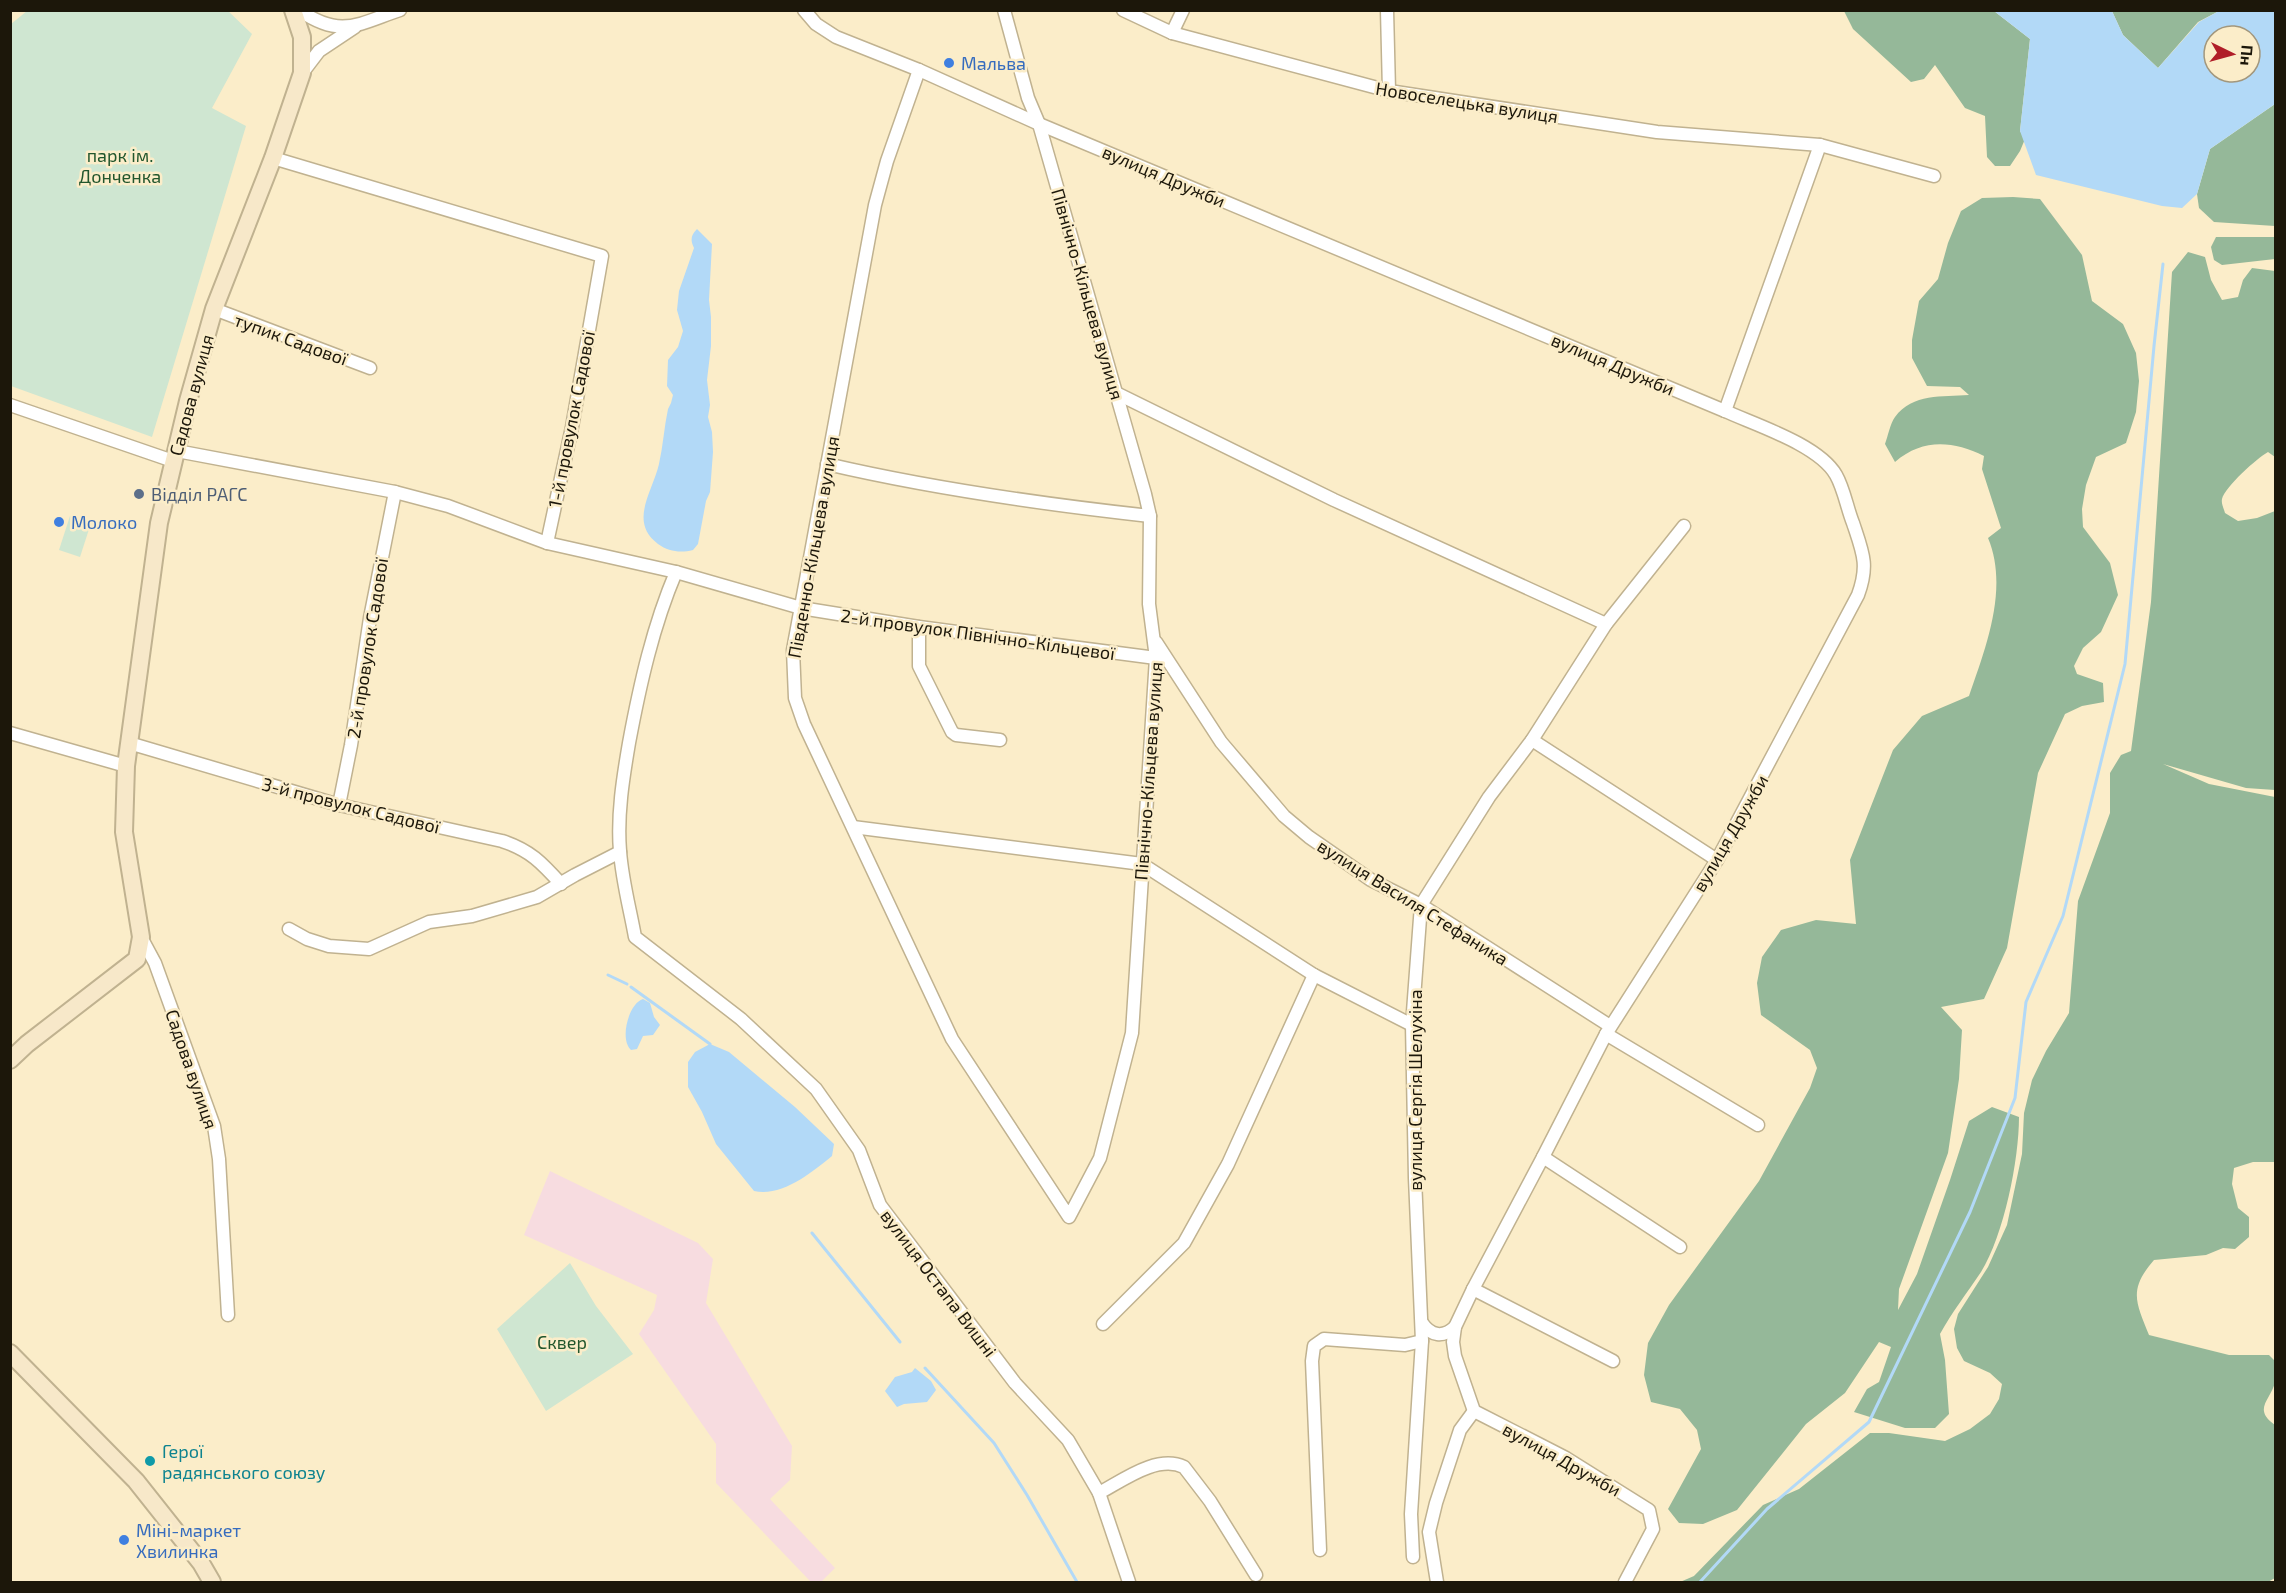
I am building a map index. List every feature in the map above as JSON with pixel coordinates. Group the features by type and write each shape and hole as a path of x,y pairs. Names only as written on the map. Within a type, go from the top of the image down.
{"main road":[{"name":"Садова вулиця","path":"141,943 124,832 126,766 159,524 214,309 273,158 302,73 302,37 293,10"},
{"path":"10,1060 27,1044 137,958 141,943"},
{"path":"10,1353 136,1481 201,1563 212,1582"}],"street":[{"path":"299,10 312,19 336,27 356,26"},
{"path":"302,73 319,51 356,26 400,10"},
{"name":"вулиця Дружби","path":"804,10 816,24 836,37 1725,411 1808,449 1824,459 1836,476 1863,554 1865,576 1858,595 1717,860 1608,1030 1455,1327 1453,1349 1474,1411 1566,1458 1649,1510 1653,1529 1625,1582"},
{"name":"Північно-Кільцева вулиця","path":"1004,10 1029,98 1039,124 1150,516 1149,604 1156,658 1132,1033 1100,1158 1069,1217"},
{"name":"Новоселецька вулиця","path":"1123,10 1172,33 1389,91 1657,132 1820,145 1934,176"},
{"path":"1172,33 1183,10"},
{"path":"1387,10 1389,91"},
{"name":"Південно-Кільцева вулиця","path":"919,70 887,161 875,205 793,650 795,698 804,724 952,1039 1069,1217"},
{"path":"1725,411 1820,145"},
{"name":"1-й провулок Садової","path":"273,158 602,256 572,427 546,543"},
{"name":"тупик Садової","path":"214,309 370,368"},
{"path":"1116,393 1334,500 1606,624"},
{"path":"10,405 175,456 395,492 448,506 546,543"},
{"path":"827,464 898,481 971,494 1150,516"},
{"name":"2-й провулок Садової","path":"339,805 351,745 370,618 395,492"},
{"name":"вулиця Сергія Шелухіна","path":"1413,1557 1411,1514 1422,1323 1414,1178 1412,1025 1421,905 1489,797 1532,740 1606,624 1684,526"},
{"name":"2-й провулок Північно-Кільцевої","path":"546,543 676,572 801,608 919,627 1156,658"},
{"name":"вулиця Остапа Вишні","path":"676,572 656,626 644,669 624,773 619,819 620,852 635,937 741,1019 816,1089 859,1150 880,1205 1015,1383 1068,1440 1100,1493 1129,1582"},
{"path":"919,627 919,666 952,732 956,735 1000,740"},
{"name":"вулиця Василя Стефаника","path":"1154,637 1221,742 1284,816 1309,837 1371,880 1421,905 1608,1030"},
{"path":"10,733 126,766"},
{"path":"1532,740 1717,860"},
{"name":"3-й провулок Садової","path":"129,743 339,805 502,841 519,847 537,858 561,884"},
{"path":"853,827 1142,864 1314,975 1412,1025"},
{"path":"289,929 307,939 329,946 357,950 369,949 429,922 472,916 537,897 575,874 620,852"},
{"name":"Садова вулиця","path":"141,943 155,963 214,1126 219,1159 228,1315"},
{"path":"1103,1324 1184,1243 1228,1164 1314,975"},
{"path":"1608,1030 1758,1125"},
{"path":"1543,1157 1680,1246"},
{"path":"1473,1289 1613,1361"},
{"path":"1422,1323 1429,1332 1440,1335 1455,1327"},
{"path":"1320,1550 1312,1361 1314,1346 1324,1339 1405,1345 1422,1341"},
{"path":"1437,1582 1429,1532 1433,1512 1460,1430 1474,1411"},
{"path":"1100,1493 1156,1465 1178,1464 1184,1467 1210,1501 1256,1575"},
{"path":"201,1563 220,1582"}],"shaded area":[{"path":"550,1171 698,1243 713,1259 706,1303 792,1446 790,1480 770,1499 835,1568 821,1582 811,1582 716,1483 716,1444 639,1334 654,1310 657,1295 524,1235"}],"green space":[{"name":"парк ім. Донченка","path":"227,10 252,34 212,108 246,126 152,437 11,386 11,24 27,11"},
{"path":"1844,11 1994,11 2030,39 2020,131 2025,139 2010,166 1995,166 1987,157 1985,116 1965,108 1935,65 1924,79 1911,82 1853,29"},
{"path":"2112,11 2219,11 2198,22 2158,68 2123,35"},
{"path":"2275,104 2275,226 2214,222 2199,208 2197,194 2210,149"},
{"path":"1982,198 2040,199 2082,255 2092,301 2123,324 2136,353 2139,381 2136,412 2126,443 2096,457 2086,485 2082,509 2083,527 2110,563 2118,595 2101,632 2083,648 2074,666 2077,674 2103,683 2104,702 2082,706 2065,714 2038,773 2007,948 1984,999 1941,1007 1962,1030 1959,1079 1948,1153 1899,1289 1898,1310 1917,1274 1969,1121 1992,1107 2019,1117 2009,1197 1997,1238 1981,1272 1940,1334 1945,1360 1949,1414 1935,1428 1905,1428 1854,1412 1867,1389 1879,1382 1891,1347 1879,1342 1845,1393 1806,1424 1737,1510 1703,1524 1679,1523 1668,1509 1701,1449 1697,1430 1680,1409 1651,1402 1644,1375 1648,1343 1669,1305 1759,1181 1810,1088 1817,1068 1810,1050 1761,1015 1757,983 1762,957 1781,930 1816,920 1856,924 1850,860 1893,750 1922,716 1969,696 1988,638 1996,597 1996,577 1994,557 1988,538 2001,528 1982,469 1984,456 1961,447 1938,444 1916,449 1895,462 1885,444 1895,417 1910,404 1929,398 1969,395 1960,387 1927,386 1912,358 1912,340 1919,301 1938,279 1948,243 1961,211"},
{"path":"2216,237 2275,237 2275,259 2222,265 2214,260 2211,247"},
{"path":"2188,252 2205,257 2211,280 2222,300 2238,297 2243,280 2252,268 2275,271 2275,457 2268,452 2242,473 2224,494 2222,505 2225,513 2238,521 2257,518 2275,511 2275,790 2246,788 2163,764 2209,784 2275,797 2276,1162 2253,1162 2234,1168 2232,1184 2238,1208 2249,1217 2249,1237 2235,1249 2223,1248 2206,1255 2154,1260 2140,1280 2137,1296 2149,1335 2229,1355 2269,1355 2275,1361 2276,1380 2264,1409 2268,1419 2275,1425 2275,1578 2268,1582 1680,1582 1694,1576 1763,1505 1799,1489 1870,1433 1889,1433 1945,1441 1970,1429 1990,1414 1999,1399 2002,1384 1990,1373 1964,1361 1957,1348 1954,1329 1958,1314 1988,1267 2007,1225 2022,1154 2024,1113 2032,1080 2069,1013 2078,901 2110,813 2110,773 2121,755 2131,751 2151,602 2172,272"},
{"path":"70,516 91,523 80,557 59,550"},
{"name":"Сквер","path":"570,1263 596,1306 633,1354 546,1411 497,1329"}],"water":[{"path":"1994,11 2112,11 2123,35 2158,68 2199,22 2219,11 2275,11 2275,104 2210,149 2197,194 2182,208 2162,206 2036,175 2020,131 2030,39"},
{"path":"697,229 712,244 709,300 711,346 707,380 710,405 708,417 712,432 713,452 710,492 706,501 698,544 693,550 680,552 662,547 649,535 644,516 645,506 659,464 668,409 673,395 667,386 668,360 678,347 683,331 677,310 679,291 694,248 692,236"},
{"path":"643,999 650,1003 654,1017 660,1025 653,1035 643,1036 637,1049 631,1050 626,1038 627,1022 634,1007"},
{"path":"710,1044 729,1052 795,1107 834,1144 832,1156 796,1182 785,1187 765,1192 754,1191 716,1144 688,1087 688,1062 695,1052"},
{"path":"915,1368 931,1381 936,1390 927,1402 904,1404 897,1407 885,1391 895,1377 912,1372"}],"waterway":[{"path":"1700,1582 1767,1509 1869,1422 1970,1212 2015,1098 2026,1002 2063,916 2125,664 2163,264"},
{"path":"608,975 627,984"},
{"path":"631,987 710,1044"},
{"path":"812,1233 900,1342"},
{"path":"925,1368 994,1443 1077,1582"}],"place":[{"name":"Мальва","path":"949,63"},
{"name":"Відділ РАГС","path":"139,494"},
{"name":"Молоко","path":"59,522"},
{"name":"Герої радянського союзу","path":"150,1461"},
{"name":"Міні-маркет Хвилинка","path":"124,1540"}]}
